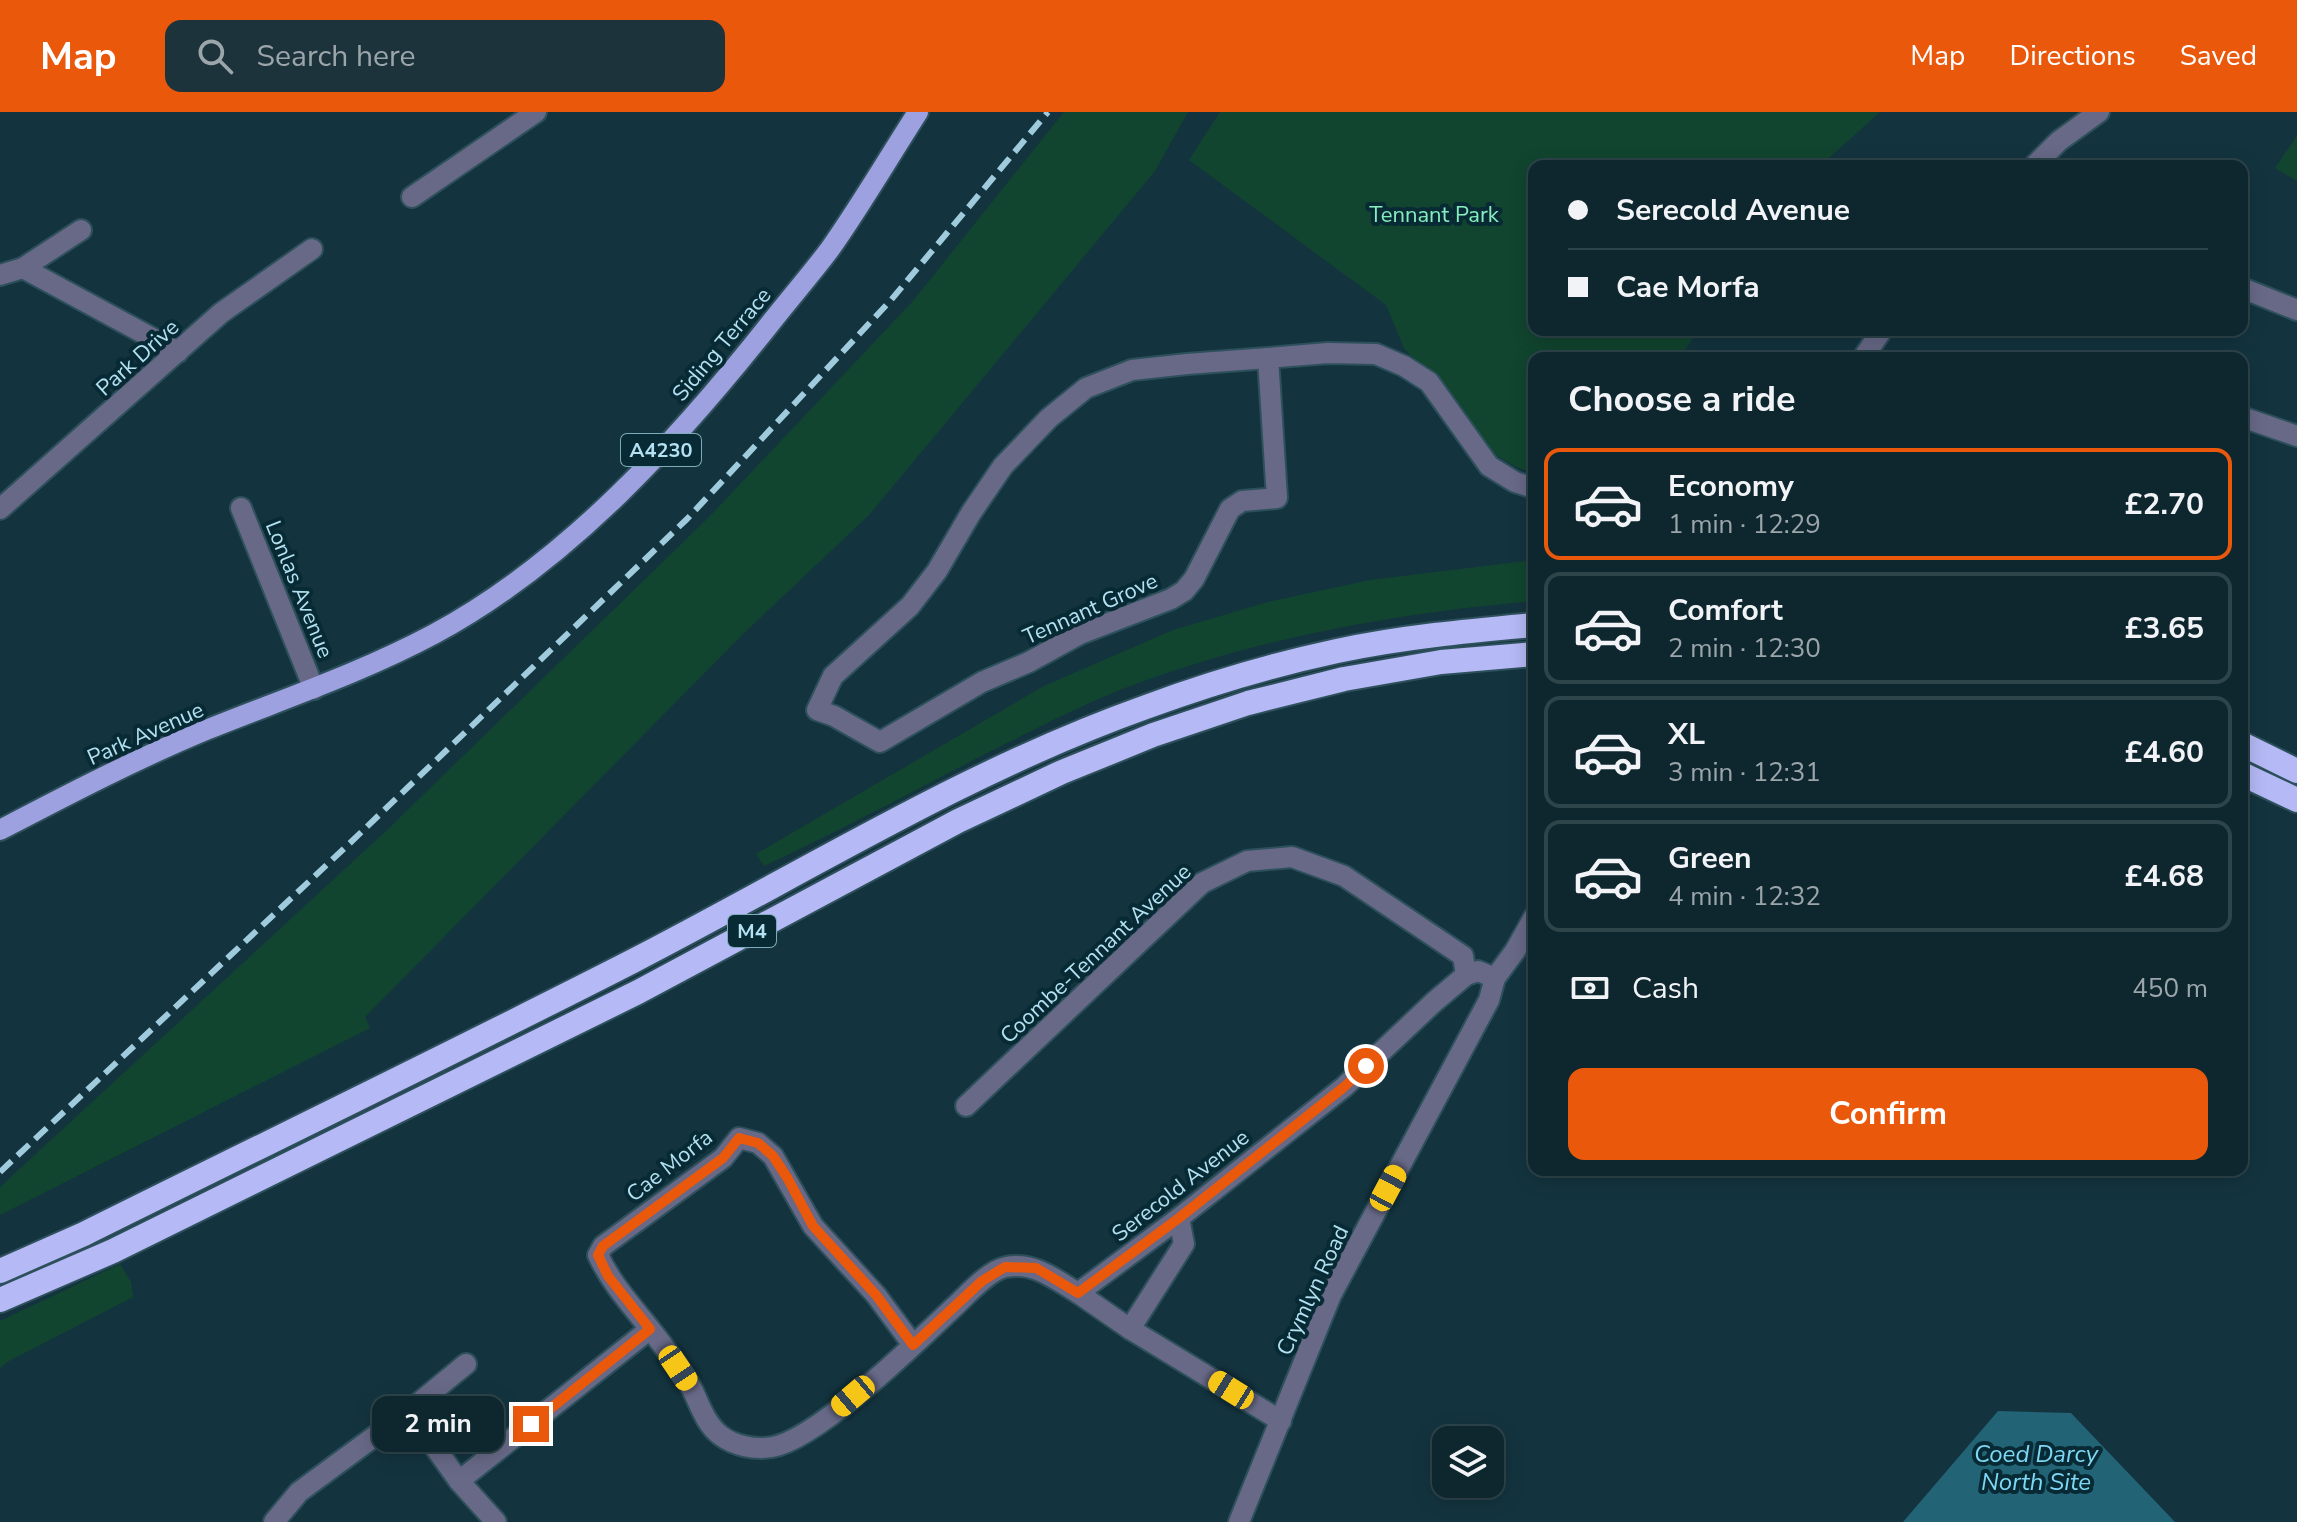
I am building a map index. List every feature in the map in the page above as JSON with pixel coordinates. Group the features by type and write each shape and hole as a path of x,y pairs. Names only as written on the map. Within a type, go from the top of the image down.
{"highway":[{"name":"M4","path":"0,1271 84,1234 633,961 946,795 1051,746 1158,703 1241,676 1338,651 1437,634 1528,626"},
{"name":"M4","path":"0,1300 113,1251 638,992 958,821 1062,772 1153,735 1248,703 1344,679 1441,662 1528,655"},
{"path":"2248,747 2297,771"},
{"path":"2248,777 2297,800"}],"main road":[{"name":"Siding Terrace","path":"314,689 435,633 489,601 602,510 667,444 746,354 830,249 918,112"},
{"name":"Park Avenue","path":"0,830 176,744 314,689"}],"street":[{"path":"412,197 536,112"},
{"path":"2040,160 2059,141 2099,112"},
{"path":"0,275 23,268 81,230"},
{"name":"Park Drive","path":"0,509 221,313 312,249"},
{"path":"23,268 178,352"},
{"path":"2248,290 2297,310"},
{"path":"1268,358 1328,353 1376,354 1404,366 1429,382 1489,466 1528,486"},
{"name":"Tennant Grove","path":"1268,358 1277,498 1242,501 1230,509 1194,579 1184,591 1171,599 1080,634 1029,662 982,682 880,742 817,710 833,676 910,606 937,571 1003,466 1049,418 1086,388 1132,370 1268,358"},
{"path":"2248,419 2297,436"},
{"name":"Lonlas Avenue","path":"241,508 314,689"},
{"name":"Coombe-Tennant Avenue","path":"966,1106 1202,883 1247,861 1292,857 1344,876 1463,956 1466,975"},
{"name":"Crymlyn Road","path":"1239,1522 1331,1295 1489,1000 1495,978 1528,928"},
{"path":"1466,975 1478,971 1495,978"},
{"name":"Serecold Avenue","path":"1078,1293 1179,1218 1344,1087 1466,975"},
{"name":"Cae Morfa","path":"913,1345 876,1295 813,1226 773,1156 758,1143 739,1138 723,1158 603,1246 598,1255 608,1276 691,1386 704,1417 720,1435 742,1447 773,1447 796,1438 833,1413 913,1345 982,1281 1005,1267 1036,1268 1078,1293"},
{"path":"1130,1329 1184,1244 1179,1218"},
{"path":"1078,1293 1130,1329 1281,1421"},
{"path":"459,1481 650,1329"},
{"path":"274,1522 299,1492 409,1411 466,1364"},
{"path":"409,1411 459,1481 496,1522"}],"green space":[{"path":"1064,112 1188,112 1155,171 869,515 743,634 365,1017 370,1028 0,1215 0,1187 386,831 710,516 913,301"},
{"name":"Tennant Park","path":"1220,112 1880,112 1827,160 1528,160 1528,336 1694,336 1684,352 1528,352 1528,472 1494,454 1441,381 1404,348 1386,305 1189,160"},
{"path":"2297,136 2297,181 2275,168"},
{"path":"1528,561 1528,602 1381,620 1280,640 1181,668 1077,709 764,866 756,854 1044,686 1173,630 1268,602 1370,580"},
{"path":"120,1264 131,1282 133,1297 0,1368 0,1321"}],"water":[{"name":"Coed Darcy North Site","path":"1998,1411 2071,1413 2175,1522 1903,1522"}],"railway":[{"path":"0,1172 351,842 687,519 891,300 1048,112"}],"route":[{"path":"531,1424 650,1329 608,1276 598,1255 603,1246 723,1158 739,1138 758,1143 773,1156 813,1226 876,1295 913,1345 982,1281 1005,1267 1036,1268 1078,1293 1179,1218 1344,1087 1366,1066"}]}
